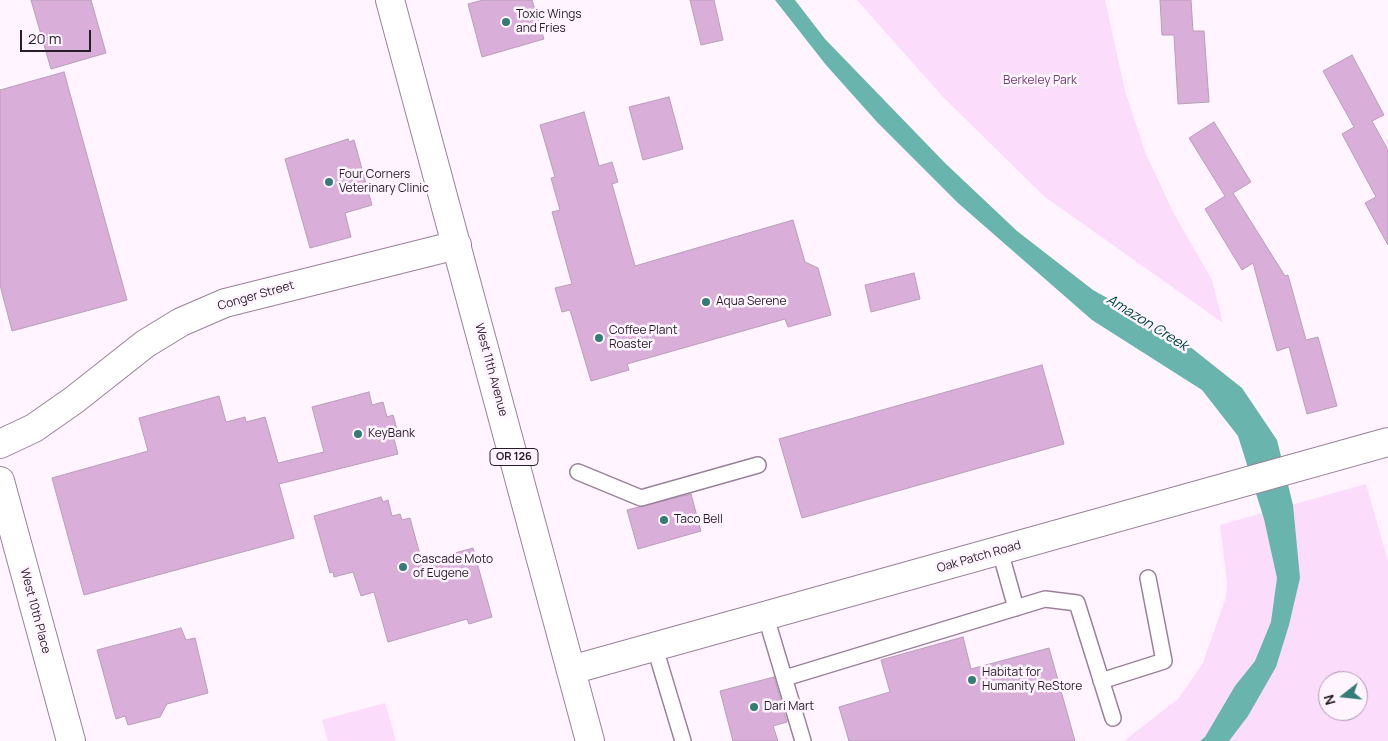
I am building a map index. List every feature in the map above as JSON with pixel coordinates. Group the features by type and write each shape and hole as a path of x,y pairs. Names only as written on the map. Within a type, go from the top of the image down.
{"street":[{"name":"West 11th Avenue","path":"390,0 590,741"},
{"name":"Conger Street","path":"0,444 34,428 74,400 145,344 181,322 225,303 457,244"},
{"name":"Oak Patch Road","path":"571,670 1388,442"},
{"name":"West 10th Place","path":"0,481 71,741"}],"lane":[{"path":"578,472 641,498 758,465"},
{"path":"1000,551 1016,608"},
{"path":"1101,681 1164,661 1148,578"},
{"path":"785,678 1045,599 1077,603 1113,718"},
{"path":"766,617 803,741"},
{"path":"655,648 683,741"}],"green space":[{"name":"Berkeley Park","path":"857,0 1105,0 1125,91 1145,152 1173,212 1212,280 1223,323 1045,197 944,98"},
{"path":"1366,484 1388,561 1388,741 1124,741 1178,699 1203,663 1226,597 1227,582 1220,525"},
{"path":"385,703 396,741 328,741 322,720"}],"water":[{"name":"Amazon Creek","path":"775,0 795,0 825,39 945,163 1017,231 1093,290 1179,338 1242,388 1277,440 1293,505 1300,578 1289,625 1276,667 1248,716 1229,741 1200,741 1205,737 1235,686 1255,661 1271,622 1277,578 1264,519 1238,436 1202,390 1092,320 958,203 877,122 826,65"}],"building":[{"path":"31,0 91,0 106,53 51,69"},
{"name":"Toxic Wings and Fries","path":"483,0 532,0 544,39 482,57 468,4"},
{"path":"690,0 714,0 723,40 701,45"},
{"path":"1160,0 1191,0 1193,31 1204,31 1209,102 1178,104 1174,35 1162,35"},
{"path":"1352,55 1384,115 1372,121 1388,150 1388,245 1365,203 1376,197 1342,134 1354,127 1323,71"},
{"path":"64,72 127,300 12,331 0,285 0,90"},
{"path":"669,97 683,149 643,160 629,107"},
{"path":"584,112 599,166 612,162 618,182 612,184 635,266 793,220 805,262 818,268 831,315 788,327 785,319 627,364 629,370 591,381 570,310 562,312 555,288 572,284 552,212 560,210 551,178 555,177 540,125"},
{"path":"1214,122 1251,182 1233,193 1285,276 1288,275 1306,340 1318,337 1337,406 1307,414 1289,347 1277,351 1253,263 1242,270 1205,209 1225,196 1189,138"},
{"name":"Four Corners Veterinary Clinic","path":"348,139 349,142 354,140 372,205 345,213 351,237 310,248 285,159"},
{"path":"914,273 920,299 871,312 865,285"},
{"path":"1042,365 1064,444 802,518 779,439"},
{"path":"369,392 372,405 383,402 387,417 393,415 398,433 393,435 398,454 279,484 294,538 84,595 52,478 148,451 139,418 219,396 226,422 245,417 246,422 265,417 278,463 324,452 312,407"},
{"name":"Taco Bell","path":"691,494 701,531 638,549 627,510"},
{"name":"Cascade Moto of Eugene","path":"381,497 383,502 388,500 392,516 400,514 402,520 410,518 422,562 473,548 492,617 469,624 467,619 388,642 374,592 361,596 353,572 334,577 333,572 330,573 314,516"},
{"path":"181,628 186,640 195,638 208,693 167,704 160,717 128,725 125,716 116,719 97,650"},
{"name":"Habitat for Humanity ReStore","path":"963,637 971,669 1049,648 1075,741 849,741 839,707 890,692 881,660"},
{"name":"Dari Mart","path":"774,677 787,722 773,726 778,741 733,741 720,691"}],"place":[{"name":"Toxic Wings and Fries","path":"506,22"},
{"name":"Four Corners Veterinary Clinic","path":"329,182"},
{"name":"Aqua Serene","path":"706,302"},
{"name":"Coffee Plant Roaster","path":"599,338"},
{"name":"KeyBank","path":"358,434"},
{"name":"Taco Bell","path":"664,520"},
{"name":"Cascade Moto of Eugene","path":"403,567"},
{"name":"Habitat for Humanity ReStore","path":"972,680"},
{"name":"Dari Mart","path":"754,707"}]}
